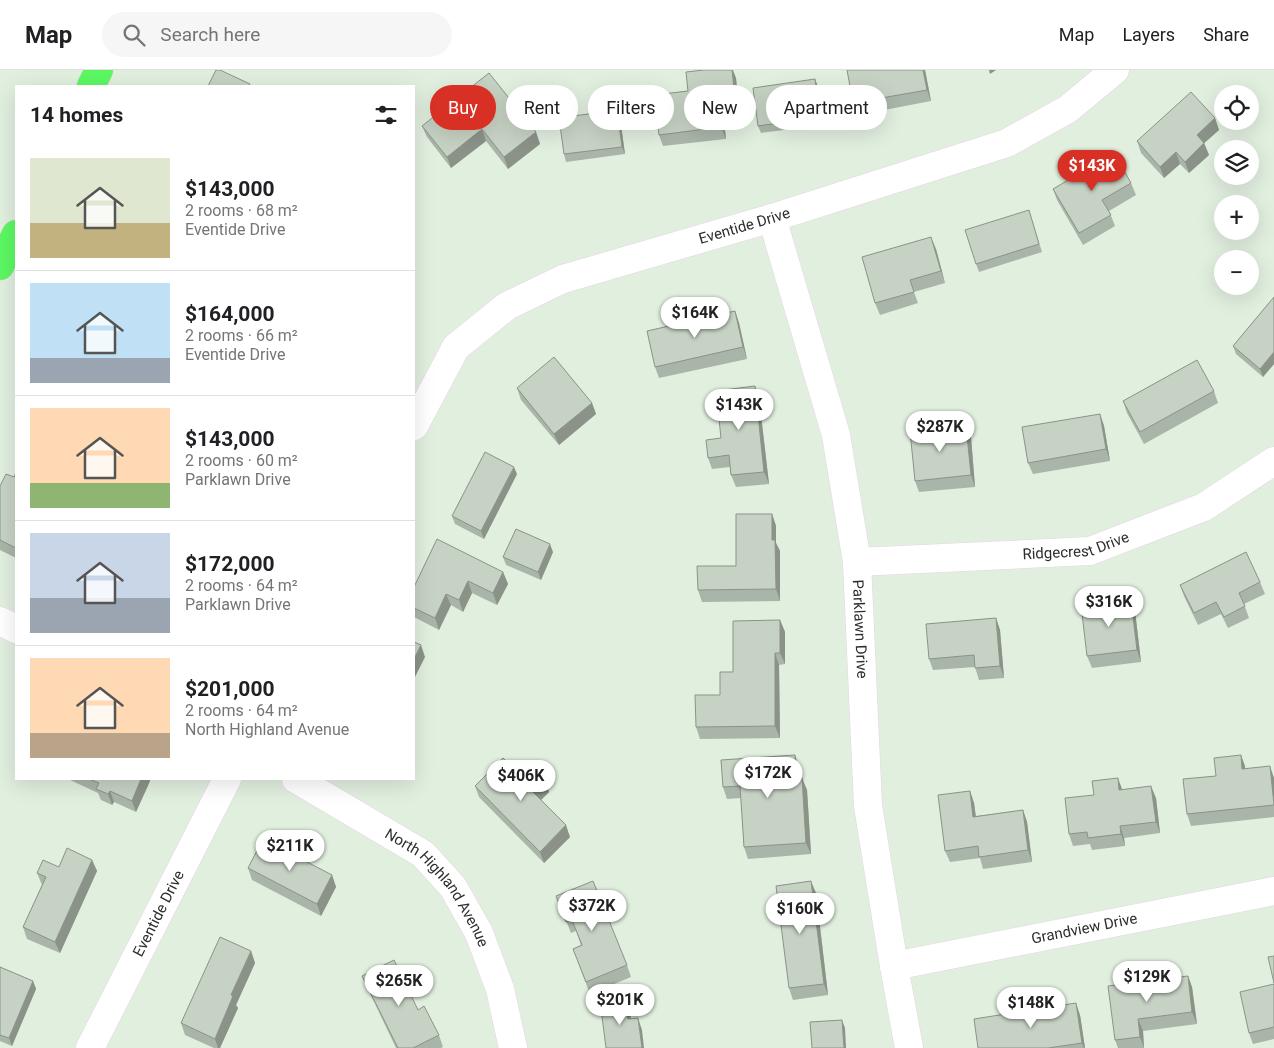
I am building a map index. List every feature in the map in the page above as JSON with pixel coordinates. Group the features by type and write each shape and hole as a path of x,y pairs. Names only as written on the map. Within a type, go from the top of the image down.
{"main road":[{"path":"92,85 99,70"},
{"path":"0,266 15,236"}],"street":[{"name":"Eventide Drive","path":"415,424 456,347 507,306 563,279 772,218 1007,143 1068,108 1115,70"},
{"name":"Parklawn Drive","path":"772,218 836,435 858,562 868,806 894,966 910,1048"},
{"name":"Ridgecrest Drive","path":"858,562 1090,551 1204,507 1274,461"},
{"path":"0,621 15,628"},
{"name":"Eventide Drive","path":"90,1048 226,780"},
{"name":"North Highland Avenue","path":"298,780 423,854 453,887 480,932 500,989 513,1048"},
{"name":"Grandview Drive","path":"894,966 1274,891"}],"building":[{"path":"216,70 220,70 250,84 250,85 208,85"},
{"path":"732,70 734,85 687,85 686,72"},
{"path":"847,70 923,70 927,90 887,97 887,85 850,85"},
{"path":"489,73 506,94 506,130 534,130 536,132 504,157 483,130 496,130 496,85 474,85"},
{"path":"815,79 816,85 774,85"},
{"path":"766,86 766,125 758,126 756,88"},
{"path":"684,91 684,130 698,130 659,135 658,130 674,130 674,93"},
{"path":"1191,92 1214,117 1197,135 1204,143 1185,162 1176,152 1160,167 1137,141"},
{"path":"588,114 588,130 620,130 622,147 564,154 561,130 578,130 578,115"},
{"path":"430,120 430,130 481,130 447,157 422,126"},
{"path":"1114,153 1131,183 1102,200 1111,215 1079,233 1053,189"},
{"path":"1029,210 1039,244 976,264 965,230"},
{"path":"931,237 941,271 910,280 914,292 875,303 862,257"},
{"path":"1274,297 1274,352 1260,369 1233,346"},
{"path":"735,311 743,347 655,367 647,331"},
{"path":"554,357 592,403 554,434 517,388"},
{"path":"1197,360 1214,391 1140,432 1123,401"},
{"path":"755,386 764,472 731,475 729,455 708,458 706,440 721,438 716,391"},
{"path":"1100,414 1106,449 1028,463 1022,427"},
{"path":"966,426 971,475 915,481 910,431"},
{"path":"485,452 514,467 481,531 452,516"},
{"path":"6,474 14,477 15,474 15,548 0,540 0,486"},
{"path":"736,514 772,514 772,540 775,540 776,589 698,590 697,566 736,566"},
{"path":"516,529 550,544 538,572 503,557"},
{"path":"437,539 503,572 493,593 468,581 459,600 446,594 435,618 415,608 415,585"},
{"path":"1246,552 1260,582 1239,593 1245,606 1224,617 1216,602 1194,613 1180,585"},
{"path":"1131,600 1137,650 1087,656 1081,605"},
{"path":"996,618 1000,666 975,668 974,655 929,659 926,624"},
{"path":"780,620 780,653 775,653 775,726 696,727 695,695 720,695 720,672 733,672 733,621"},
{"path":"415,642 421,645 415,657"},
{"path":"795,755 796,778 802,778 806,843 744,847 740,786 723,787 721,760"},
{"path":"1241,755 1242,769 1270,766 1274,805 1187,814 1183,779 1216,776 1214,758"},
{"path":"503,758 516,771 526,761 544,780 533,792 566,825 540,852 475,786"},
{"path":"1118,778 1119,790 1151,786 1156,822 1120,826 1121,834 1088,838 1087,832 1069,834 1065,798 1094,795 1092,781"},
{"path":"92,780 141,780 132,801 110,791 108,794 96,789 99,783"},
{"path":"970,791 973,817 1023,810 1028,850 979,857 978,846 945,851 938,795"},
{"path":"263,839 332,875 317,904 248,868"},
{"path":"67,848 92,860 55,942 23,927 46,877 37,873 43,860 59,867"},
{"path":"593,881 627,965 586,982 573,949 582,945 572,920 566,922 556,896"},
{"path":"811,881 824,984 789,988 776,886"},
{"path":"220,937 251,951 231,995 233,996 215,1039 181,1023"},
{"path":"1274,956 1274,983 1268,957"},
{"path":"394,960 418,1010 424,1006 439,1035 413,1048 398,1048 362,976"},
{"path":"0,967 33,981 9,1038 0,1035"},
{"path":"1188,976 1192,1012 1138,1019 1140,1037 1115,1040 1108,986"},
{"path":"1274,984 1274,1027 1249,1033 1240,992"},
{"path":"625,998 628,1019 638,1018 642,1048 606,1048 600,1001"},
{"path":"1076,1003 1082,1043 1048,1048 978,1048 974,1019"},
{"path":"842,1020 844,1048 812,1048 810,1022"}]}
